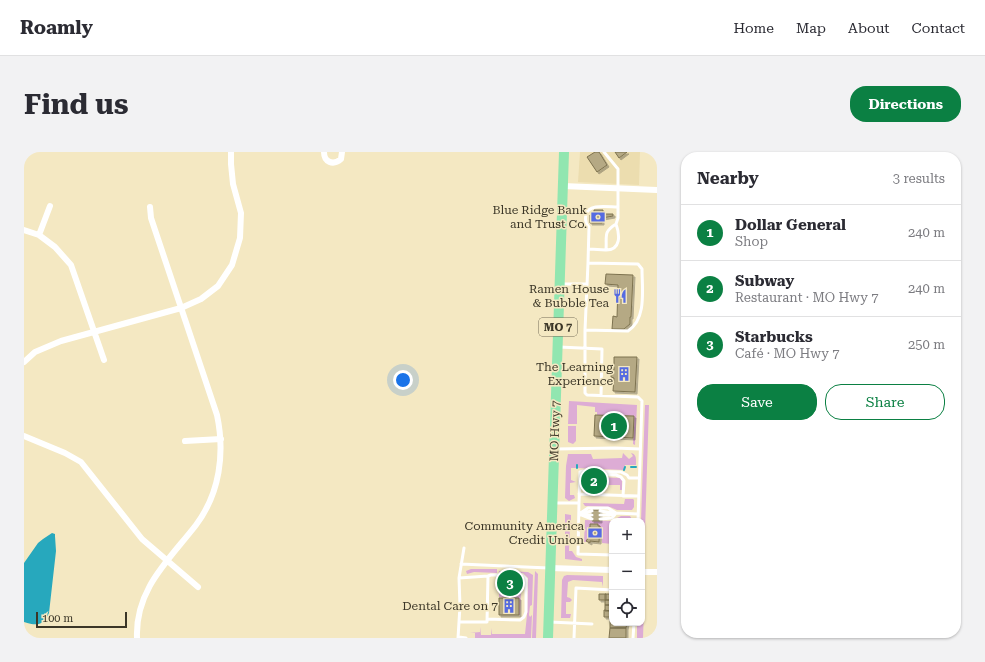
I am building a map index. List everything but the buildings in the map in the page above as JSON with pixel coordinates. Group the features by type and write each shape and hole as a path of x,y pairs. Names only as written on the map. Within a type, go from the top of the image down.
{"main road":[{"name":"MO Hwy 7","path":"548,638 564,152"}],"street":[{"path":"25,360 35,352 61,341 181,308 201,299 218,286 232,265 240,238 241,213 233,184 231,152"},
{"path":"324,152 325,158 332,163 339,162 342,152"},
{"path":"563,186 657,190"},
{"path":"39,235 50,206"},
{"path":"137,638 140,613 145,595 154,578 167,560 197,524 210,500 219,473 221,460 221,439 217,415 151,218 150,207"},
{"path":"24,230 39,235 55,247 71,265 104,360"},
{"path":"24,436 65,453 81,462 142,539 198,587"},
{"path":"185,441 221,439"},
{"path":"550,568 609,570"},
{"path":"645,572 657,572"}],"lane":[{"path":"589,249 612,250 619,242 619,231 616,224 618,207 618,169 604,152"},
{"path":"618,207 593,207 588,210 586,214 587,224 589,227 589,249 585,349 585,393 587,395 638,397 641,399 638,518"},
{"path":"606,250 606,233 608,229 616,224"},
{"path":"586,330 628,331 632,329 641,315 641,266 638,264 588,263"},
{"path":"560,284 587,284"},
{"path":"558,347 602,349 601,396"},
{"path":"554,449 640,449"},
{"path":"580,472 621,472 625,473 629,478 639,478"},
{"path":"580,472 578,554 609,556"},
{"path":"580,472 584,474 616,475 621,477 624,481 623,496"},
{"path":"579,494 638,496"},
{"path":"552,503 579,503"},
{"path":"579,514 588,508 608,508 616,513"},
{"path":"588,511 592,515 579,514 588,511"},
{"path":"616,513 612,518 600,515 616,513 638,514"},
{"path":"464,548 459,578 460,606 458,638 466,638"},
{"path":"461,564 550,568"},
{"path":"459,578 491,575 522,575 526,579 526,612 524,618 520,620 487,619"},
{"path":"459,622 487,622 488,576"},
{"path":"574,638 576,588 609,590"},
{"path":"548,622 592,624"},
{"path":"633,638 634,626"}],"shaded area":[{"path":"580,152 640,152 639,185 578,182"},
{"path":"569,401 637,405 635,445 633,444 634,416 597,415 597,412 595,412 595,407 577,405 577,424 568,424"},
{"path":"645,405 649,405 645,531 645,518 641,518"},
{"path":"568,426 576,426 576,441 573,444 568,442"},
{"path":"623,453 629,459 633,456 631,453 633,454 636,458 636,465 625,465 624,470 577,468 577,465 576,468 571,468 571,480 576,482 570,483 570,495 574,495 575,498 569,501 565,498 568,454 591,454 593,459 622,458"},
{"path":"597,477 620,478 622,480 622,490 620,490 620,485 603,485 603,478"},
{"path":"625,499 634,500 634,507 632,510 617,510 610,507 585,506 583,503 624,504"},
{"path":"565,514 571,515 571,523 575,524 574,526 570,526 569,551 572,551 576,557 582,559 582,561 565,559"},
{"path":"621,516 630,516 631,518 617,518"},
{"path":"585,520 609,521 609,544 602,543 602,539 599,538 600,526 598,526 598,524 591,524 588,528 589,537 586,542 584,542"},
{"path":"471,569 497,569 497,573 474,572 467,574 466,571"},
{"path":"499,571 528,572 533,575 532,605 530,606 529,615 530,617 532,615 531,638 475,638 475,633 470,633 480,632 480,627 481,635 491,635 492,628 492,634 525,634 528,578 523,573 499,573"},
{"path":"535,571 538,574 536,638 532,638"},
{"path":"564,576 603,576 603,587 602,582 573,580 568,582 567,597 572,600 570,602 566,602 566,614 571,614 570,618 561,618 562,580"},
{"path":"500,591 521,591 520,615 519,598 499,597"},
{"path":"637,626 643,626 643,638 637,638"}],"water":[{"path":"52,533 55,534 56,551 49,613 42,623 33,624 24,622 24,563 38,543"}],"waterway":[{"path":"631,467 636,467"}],"place":[{"name":"Blue Ridge Bank and Trust Co.","path":"598,217"},
{"name":"Ramen House & Bubble Tea","path":"620,296"},
{"name":"The Learning Experience","path":"624,374"},
{"name":"Dollar General","path":"614,426"},
{"name":"Subway","path":"594,481"},
{"name":"Community America Credit Union","path":"595,533"},
{"name":"Starbucks","path":"510,583"},
{"name":"Dental Care on 7","path":"509,606"}]}
